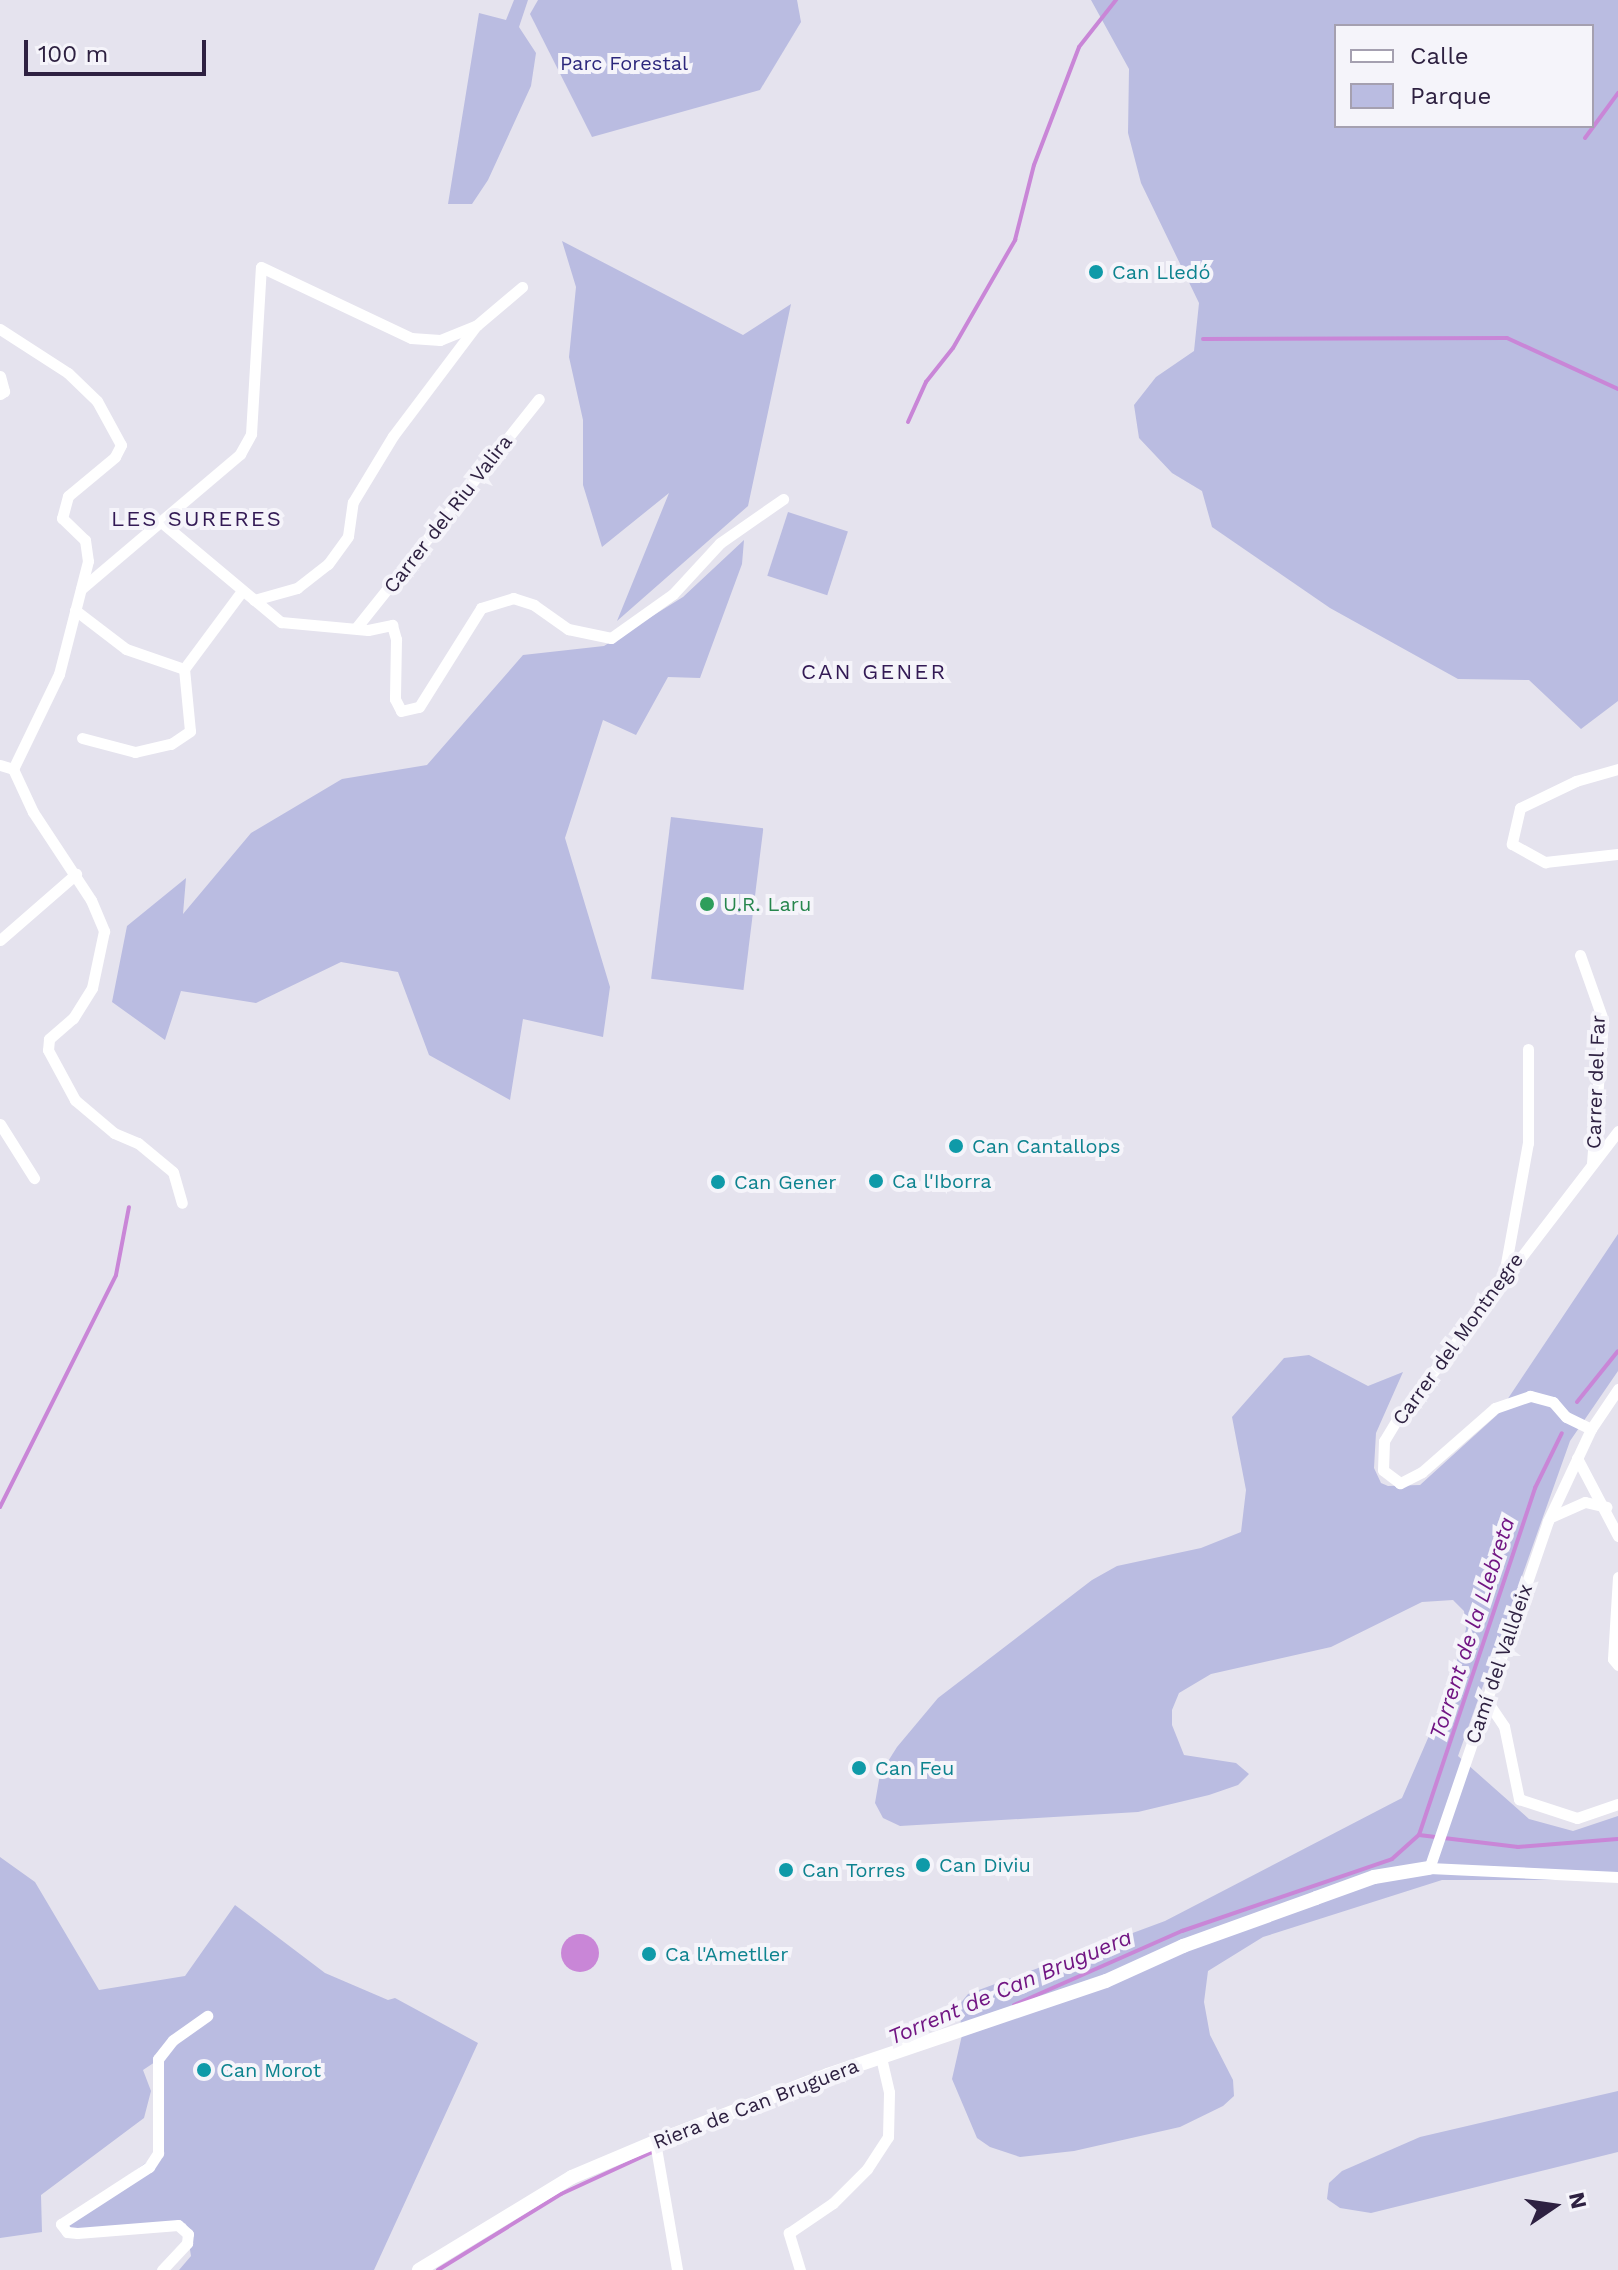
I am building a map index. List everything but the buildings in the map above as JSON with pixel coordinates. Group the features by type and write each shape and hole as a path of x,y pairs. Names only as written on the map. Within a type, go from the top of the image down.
{"street":[{"path":"81,589 240,454 251,434 261,267 411,338 440,340 477,325"},
{"path":"254,600 297,588 328,564 348,536 353,502 393,436 477,325 522,287"},
{"path":"0,329 68,373 97,401 121,445 115,457 68,496 62,518 85,540 88,561 59,674 13,769"},
{"path":"0,376 4,391 0,394"},
{"name":"Carrer del Riu Valira","path":"356,628 539,399"},
{"path":"160,521 281,622 356,628 392,625 396,639 395,699 401,711 419,707 481,608 513,598 534,605 568,629 611,638 673,594 720,543 783,499"},
{"path":"82,738 135,752 171,744 190,731 184,669 242,591"},
{"path":"75,610 126,649 184,669"},
{"path":"0,765 13,769 33,812 76,874 104,931 92,988 73,1018 49,1039 48,1050 75,1100 173,1172 182,1203"},
{"path":"1618,769 1576,781 1520,808 1512,844 1545,862 1618,854"},
{"path":"2,932 76,874"},
{"name":"Carrer del Far","path":"1580,955 1603,1020 1592,1164"},
{"path":"1505,1274 1528,1143 1528,1049"},
{"path":"0,1124 34,1178"},
{"name":"Carrer del Montnegre","path":"1591,1429 1566,1417 1553,1402 1530,1396 1495,1408 1422,1472 1400,1483 1383,1470 1384,1441 1397,1419 1505,1274 1618,1131"},
{"path":"1548,1521 1591,1429 1618,1389"},
{"path":"1577,1458 1606,1507 1618,1536"},
{"path":"1548,1521 1559,1509 1585,1502 1606,1507"},
{"name":"Camí del Valldeix","path":"1429,1868 1548,1521"},
{"path":"1618,1577 1613,1659 1618,1665"},
{"path":"1487,1701 1504,1726 1519,1799 1577,1818 1618,1804"},
{"path":"1429,1868 1618,1877"},
{"name":"Riera de Can Bruguera","path":"419,2270 572,2177 655,2142 881,2057 1106,1981 1183,1946 1360,1882 1429,1868"},
{"path":"162,2270 187,2243 188,2234 178,2225 77,2233 67,2232 61,2224 149,2167 158,2153 158,2059 173,2040 207,2016"},
{"path":"800,2270 789,2233 833,2203 867,2169 888,2137 889,2092 881,2057"},
{"path":"655,2142 677,2270"}],"green space":[{"name":"Parc Forestal","path":"514,0 528,0 519,27 536,53 531,86 488,180 472,204 448,204 479,13 506,20"},
{"name":"Parc Forestal","path":"538,0 797,0 801,22 760,90 592,137 530,14"},
{"path":"1091,0 1618,0 1618,701 1581,729 1529,680 1458,679 1330,608 1212,527 1202,491 1172,473 1139,438 1134,405 1156,377 1194,351 1199,303 1141,183 1128,133 1129,69"},
{"path":"562,241 743,335 791,304 748,506 617,621 669,493 602,547 583,485 583,420 569,357 576,287"},
{"path":"788,512 848,531 827,595 767,576"},
{"path":"744,540 742,564 700,678 668,677 636,735 603,720 565,838 610,987 603,1037 523,1019 510,1100 429,1055 398,972 341,962 256,1003 181,991 165,1040 112,1002 127,926 186,878 183,914 251,833 342,779 427,765 523,655 604,646 683,597"},
{"name":"U.R. Laru","path":"671,817 763,828 743,990 651,979"},
{"path":"1618,1234 1618,1371 1570,1441 1458,1756 1529,1819 1573,1831 1618,1816 1618,1875 1600,1880 1442,1880 1263,1937 1208,1971 1204,2002 1210,2035 1233,2080 1234,2096 1223,2106 1180,2127 1074,2151 1020,2157 990,2147 977,2138 952,2079 962,2035 959,2005 968,1994 1165,1921 1402,1798 1448,1692 1466,1629 1464,1611 1453,1600 1422,1602 1331,1647 1211,1674 1179,1693 1172,1710 1172,1725 1184,1755 1236,1763 1249,1774 1238,1785 1209,1795 1138,1812 900,1826 883,1818 875,1803 880,1774 897,1747 938,1698 1092,1580 1117,1566 1201,1548 1241,1532 1246,1490 1232,1417 1284,1358 1309,1355 1368,1386 1403,1372 1376,1433 1374,1468 1381,1483 1388,1486 1420,1485 1497,1415"},
{"path":"0,1857 35,1882 99,1990 185,1976 235,1905 325,1973 388,2000 395,1998 478,2043 374,2270 179,2270 191,2256 186,2224 180,2221 67,2232 61,2224 161,2152 158,2060 143,2070 151,2091 144,2118 41,2195 42,2232 0,2238"},
{"path":"1618,2091 1618,2152 1371,2213 1340,2208 1327,2199 1329,2183 1342,2171 1420,2137"}],"shaded area":[{"path":"580,1934 593,1940 599,1953 593,1966 580,1972 567,1966 561,1953 567,1940"}],"waterway":[{"path":"908,422 926,382 953,348 1015,240 1034,165 1079,47 1116,0"},
{"path":"1594,126 1618,93"},
{"path":"1585,138 1592,128"},
{"path":"1203,339 1507,338 1618,389"},
{"path":"0,1507 116,1275 129,1207"},
{"name":"Torrent de la Llebreta","path":"1577,1402 1618,1351"},
{"name":"Torrent de la Llebreta","path":"1419,1835 1535,1488 1562,1433"},
{"name":"Torrent de Can Bruguera","path":"1014,2005 1182,1931 1392,1859 1419,1835 1518,1847 1618,1839"},
{"name":"Torrent de Can Bruguera","path":"438,2270 561,2194 672,2143"}],"place":[{"name":"Can Lledó","path":"1096,272"},
{"name":"U.R. Laru","path":"707,904"},
{"name":"Can Cantallops","path":"956,1146"},
{"name":"Ca l'Iborra","path":"876,1181"},
{"name":"Can Gener","path":"718,1182"},
{"name":"Can Feu","path":"859,1768"},
{"name":"Can Diviu","path":"923,1865"},
{"name":"Can Torres","path":"786,1870"},
{"name":"Ca l'Ametller","path":"649,1954"},
{"name":"Can Morot","path":"204,2070"}],"district":[{"name":"LES SURERES","path":"197,519"},
{"name":"CAN GENER","path":"874,672"}]}
